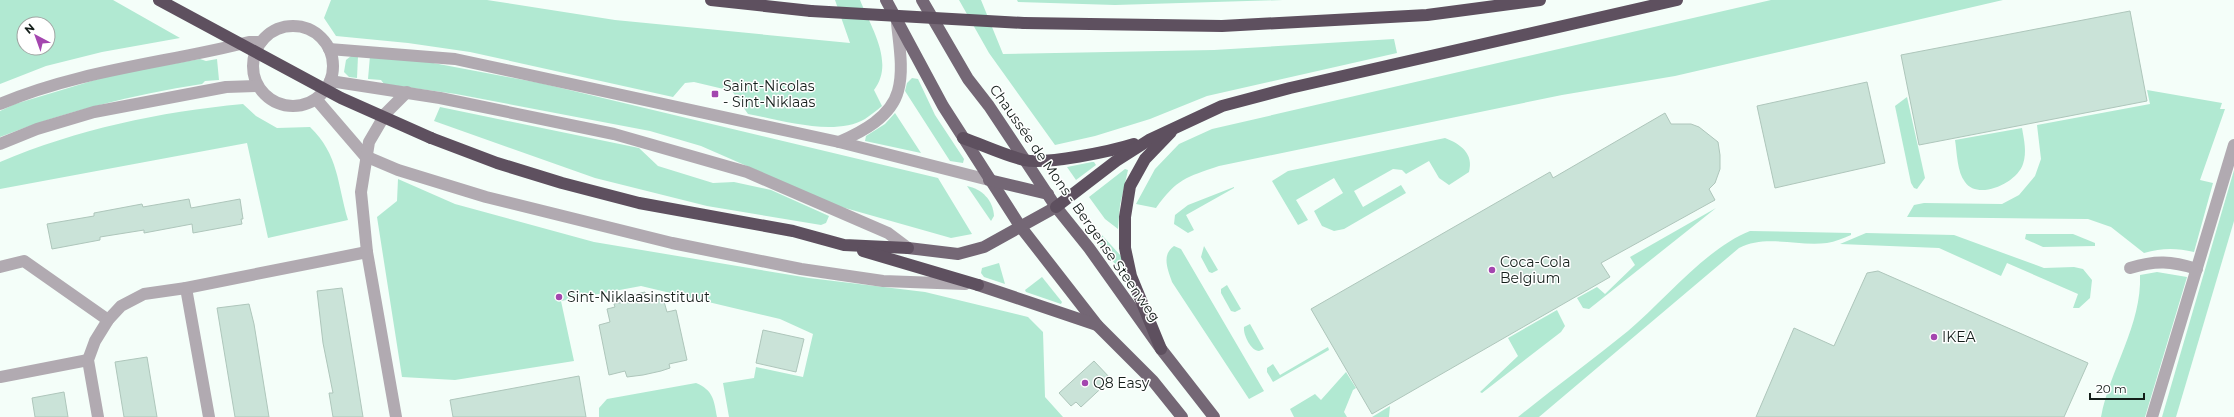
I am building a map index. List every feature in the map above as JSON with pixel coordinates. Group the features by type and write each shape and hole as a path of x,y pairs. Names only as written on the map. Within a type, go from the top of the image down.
{"highway":[{"path":"159,0 321,88 380,116 497,163 639,203 793,231 978,285"},
{"path":"711,0 810,11 1024,23 1222,26 1427,15 1540,0"},
{"path":"1056,207 1116,161 1149,140 1178,124 1222,106 1290,88 1677,0"},
{"path":"1161,349 1131,276 1125,248 1125,217 1130,186 1145,159 1178,124"},
{"path":"963,138 1025,160 1057,159 1110,151 1149,140"},
{"path":"844,245 908,248"}],"main road":[{"path":"886,0 897,23 943,106 989,180 1020,226 1097,325 1153,381 1182,417"},
{"name":"Chaussée de Mons - Bergense Steenweg","path":"922,0 968,79 1056,207 1089,248 1161,349 1214,417"},
{"path":"989,180 1048,194"},
{"path":"908,248 958,254 984,247 1056,207"},
{"path":"978,285 1097,325"}],"street":[{"path":"839,142 875,122 886,112 898,91 900,67 897,23"},
{"path":"297,26 315,34 329,49 332,59 330,82 316,99 303,105 290,107 277,104 266,96 257,86 252,71 254,55 261,42 271,32 284,27 297,26"},
{"path":"0,104 24,94 79,77 249,42 261,42"},
{"path":"329,49 455,59 839,142 989,180"},
{"path":"330,82 407,92 614,134 708,160 747,172 888,233 908,248"},
{"path":"0,144 37,129 94,112 226,87 257,86"},
{"path":"396,417 367,252 360,192 365,156 375,130 386,113 407,92"},
{"path":"316,99 365,156 398,170 486,197 672,243 801,270 883,281 978,285"},
{"path":"2152,417 2234,145"},
{"path":"98,417 88,360 94,341 108,320 121,306 144,294 186,288 367,252"},
{"path":"0,267 24,261 108,320"},
{"path":"2130,268 2148,262 2174,262 2197,269"},
{"path":"186,288 209,417"},
{"path":"0,377 88,360"}],"green space":[{"path":"0,0 113,0 180,38 102,52 46,66 0,84"},
{"path":"331,0 487,0 615,20 850,43 835,0 860,0 875,33 882,57 880,79 874,90 882,106 865,119 852,124 838,127 807,126 748,114 732,91 694,82 685,83 673,97 470,52 408,43 336,36 324,18"},
{"path":"959,0 981,0 1003,54 1214,50 1394,39 1397,53 1207,96 1150,119 1095,136 1055,145 989,53"},
{"path":"1017,0 1283,0 1115,5 1018,2"},
{"path":"1771,0 2003,0 1675,76 1562,95 1219,166 1183,180 1163,198 1156,208 1136,204 1155,169 1179,144 1212,129"},
{"path":"351,56 358,56 357,78 349,77 344,72 346,60"},
{"path":"370,56 428,62 540,83 938,178 972,234 951,238 838,206 701,146 650,131 456,94 384,84 381,80 368,79"},
{"path":"200,59 206,61 217,59 219,80 205,81 202,84 150,93 100,105 50,119 0,137 0,111 15,104 115,74"},
{"path":"912,78 918,79 935,115 964,159 963,163 950,161 905,91 907,83"},
{"path":"2147,90 2222,103 2220,109 2225,109 2200,180 2213,183 2194,252 2169,249 2144,253 2111,227 2088,219 1907,217 1914,205 1924,203 2002,204 2019,195 2035,176 2041,159 2037,125 2150,104"},
{"path":"1907,97 1925,178 1917,189 1914,188 1911,183 1895,106"},
{"path":"243,104 256,116 277,128 310,127 320,138 327,148 336,170 348,220 268,238 247,143 0,189 0,162 29,150 89,131 150,117 212,107"},
{"path":"440,107 639,148 658,166 713,183 734,182 771,190 829,216 826,223 821,225 707,206 595,178 434,121"},
{"path":"895,113 921,153 865,141 866,136 885,124"},
{"path":"2022,128 2025,155 2023,164 2013,178 1997,187 1987,190 1979,190 1971,187 1965,182 1960,173 1955,140"},
{"path":"1445,138 1456,143 1465,150 1470,160 1469,172 1449,185 1439,178 1429,161 1406,174 1402,170 1393,169 1354,191 1363,207 1401,185 1406,193 1344,229 1334,231 1322,226 1314,211 1343,193 1334,178 1296,200 1308,220 1298,225 1272,181 1288,171"},
{"path":"1092,162 1096,165 1076,180 1067,167"},
{"path":"1125,169 1128,170 1120,205 1118,229 1105,219 1089,197"},
{"path":"2234,170 2234,221 2176,417 2162,417"},
{"name":"Sint-Niklaasinstituut","path":"398,179 455,204 594,242 809,278 925,292 1028,317 1043,332 1045,397 1063,417 729,417 723,383 754,378 756,367 803,377 813,334 780,319 641,286 561,301 574,361 455,380 402,377 377,217 397,201"},
{"path":"967,186 972,187 982,193 989,200 994,216 991,221"},
{"path":"1234,187 1186,215 1194,230 1188,233 1174,224 1175,215 1188,205"},
{"path":"1716,208 1589,309 1583,308 1577,298 1597,287 1605,294 1635,265 1630,257"},
{"path":"1750,231 1851,233 1851,235 1827,243 1805,244 1771,241 1749,244 1739,248 1539,417 1518,417 1628,331 1701,262 1733,239"},
{"path":"1100,233 1121,256 1122,268 1118,268 1095,237"},
{"path":"1866,233 1954,235 2044,268 2074,267 2083,269 2092,280 2090,298 2079,308 2073,308 2078,294 2007,263 2001,276 1939,248 1840,244"},
{"path":"2026,234 2073,234 2095,243 2095,246 2043,247 2025,239"},
{"path":"1174,246 1181,249 1264,391 1249,399 1172,282 1167,268 1167,258 1170,250"},
{"path":"1204,246 1218,270 1212,273 1209,272 1201,257"},
{"path":"999,263 1005,284 984,277 981,273 982,268"},
{"path":"2157,272 2187,277 2145,417 2101,417 2105,399 2136,312 2140,275"},
{"path":"1042,277 1062,302 1061,304 1026,292 1025,290"},
{"path":"1227,285 1241,309 1235,312 1231,311 1221,293 1221,289"},
{"path":"1557,310 1565,326 1561,332 1482,393 1480,392 1518,356 1508,338"},
{"path":"1250,324 1264,349 1259,351 1250,346 1244,327"},
{"path":"1328,347 1329,350 1273,382 1267,372 1267,368 1273,364 1280,375"},
{"path":"1346,372 1356,388 1353,390 1344,412 1347,417 1294,417 1290,409 1315,394 1321,400"},
{"path":"696,383 706,389 712,396 717,417 599,417 599,408 607,399"},
{"path":"1390,406 1389,417 1372,417"}],"building":[{"path":"2130,11 2147,101 1919,145 1901,55"},
{"path":"1867,82 1885,163 1775,188 1757,106"},
{"name":"Coca-Cola Belgium","path":"1665,113 1671,124 1691,124 1699,127 1718,142 1720,169 1715,183 1709,189 1715,200 1601,263 1610,277 1372,414 1311,309 1550,172 1553,178"},
{"path":"189,199 191,208 240,199 243,219 241,219 242,224 193,233 192,224 144,233 144,230 100,237 100,240 52,249 47,224 94,216 94,213 142,204 143,207"},
{"name":"IKEA","path":"1878,271 2088,363 2064,417 1756,417 1794,328 1834,346 1867,273"},
{"path":"342,288 363,417 333,417 329,393 333,393 323,343 317,291"},
{"path":"645,292 646,298 654,296 655,300 663,298 667,312 676,310 687,360 669,364 670,368 643,375 627,377 625,371 609,375 599,325 610,322 607,309 615,307 614,304 624,302 622,297"},
{"path":"249,304 254,324 269,417 235,417 217,308"},
{"path":"763,330 804,339 796,372 756,363"},
{"path":"147,357 157,417 124,417 115,362"},
{"path":"1094,361 1111,379 1081,407 1076,402 1071,406 1059,393"},
{"path":"579,376 586,417 453,417 450,400"},
{"path":"64,392 68,417 35,417 32,398"}],"place":[{"name":"Saint-Nicolas - Sint-Niklaas","path":"715,94"},
{"name":"Coca-Cola Belgium","path":"1492,270"},
{"name":"Sint-Niklaasinstituut","path":"559,297"},
{"name":"IKEA","path":"1934,337"},
{"name":"Q8 Easy","path":"1085,383"}]}
